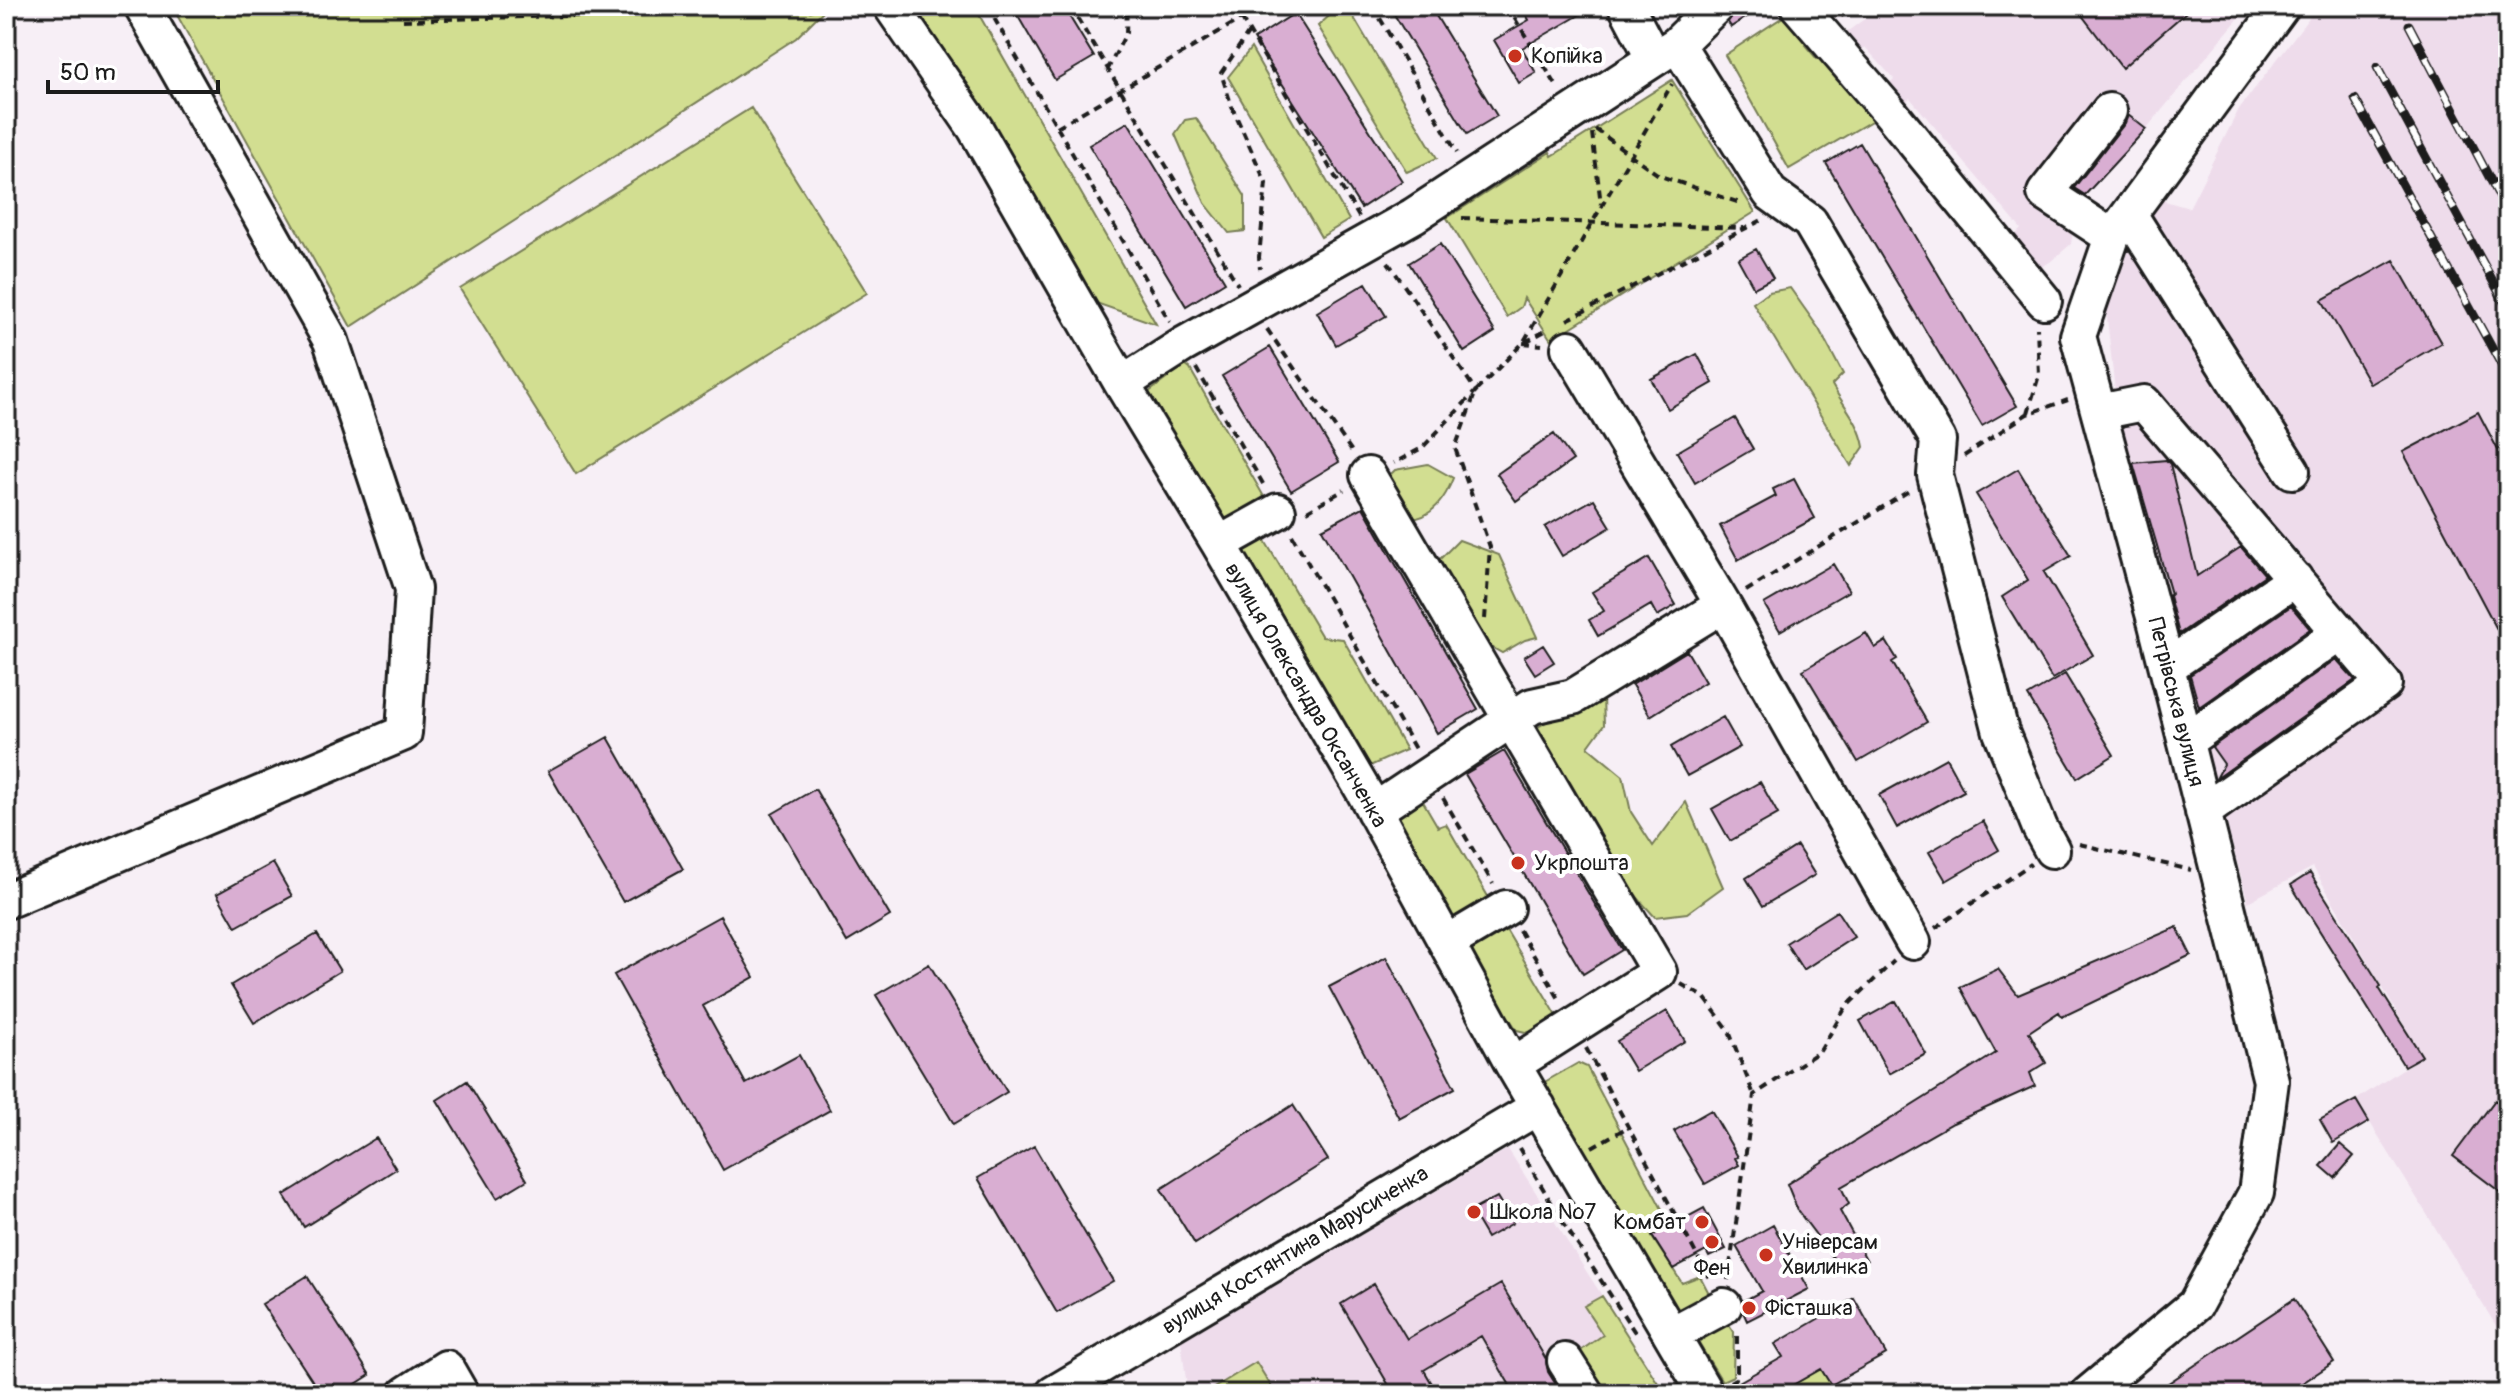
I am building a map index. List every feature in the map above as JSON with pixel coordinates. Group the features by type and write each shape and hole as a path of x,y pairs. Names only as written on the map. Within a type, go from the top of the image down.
{"street":[{"path":"6,901 404,733 413,589 331,341 142,6"},
{"name":"вулиця Олександра Оксанченка","path":"891,6 975,128 1374,811 1513,1065 1672,1334 1716,1389"},
{"path":"1626,6 1665,52 1770,193 1810,222 1938,440 1935,475 2001,732 2052,850"},
{"path":"1122,384 1183,345 1413,216 1665,52 1716,6"},
{"path":"1798,6 1889,111 2044,301"},
{"name":"Петрівська вулиця","path":"2088,1394 2195,1305 2256,1193 2271,1081 2167,667 2078,336 2120,226 2282,6"},
{"path":"2109,111 2045,193 2120,226 2292,471"},
{"path":"1561,333 1723,605 1913,942"},
{"path":"2096,402 2144,403 2384,684 2203,812"},
{"path":"1368,475 1659,972 1513,1065"},
{"path":"1219,544 1278,511"},
{"path":"2167,667 2295,579"},
{"path":"1374,811 1532,706 1573,697 1723,605"},
{"path":"2186,741 2340,632"},
{"path":"1447,943 1506,908"},
{"name":"вулиця Костянтина Марусиченка","path":"1053,1394 1538,1107"},
{"path":"1672,1334 1724,1306"},
{"path":"1565,1361 1586,1394"},
{"path":"406,1394 446,1368 461,1394"}],"path":[{"path":"403,20 811,10 814,6"},
{"path":"987,6 1575,1026 1738,1332 1737,1378 1716,1389"},
{"path":"1070,6 1119,90 1368,475"},
{"path":"1107,71 1126,33 1127,6"},
{"path":"1234,6 1372,239 1476,391"},
{"path":"1057,127 1263,6"},
{"path":"1373,6 1471,178"},
{"path":"1507,6 1573,112"},
{"path":"1249,32 1221,73 1232,107 1266,183 1258,303"},
{"path":"1601,206 1591,126 1660,176 1743,204"},
{"path":"1523,343 1561,333 1744,228 1789,207"},
{"path":"1461,218 1744,228"},
{"path":"2027,414 2039,375 2036,332 2044,301"},
{"path":"1723,605 1935,475 2027,414 2096,402"},
{"path":"1754,1095 1820,1051 1846,1007 1913,942 2052,850 2083,844 2219,877"},
{"path":"1659,972 1704,997 1728,1029 1754,1095 1724,1306"},
{"path":"1506,1126 1637,1336"},
{"path":"1584,1268 1590,1265"}],"shaded area":[{"path":"1882,6 2249,6 2146,129 2077,204 2071,244 2034,271 2011,239 2021,229 1910,98 1902,105 1885,87 1894,79 1865,47 1854,56 1840,37"},
{"path":"2318,6 2508,6 2508,1345 2356,1100 2422,1056 2313,867 2248,902 2118,419 2106,309 2128,251 2161,200 2189,208 2239,109"},
{"name":"Школа №7","path":"1508,1149 1665,1394 1174,1394 1187,1387 1181,1341"}],"green space":[{"path":"172,6 828,6 796,38 351,327"},
{"path":"903,6 974,6 1156,324 1096,303 1019,176"},
{"path":"1340,6 1347,6 1437,158 1407,172 1318,26"},
{"path":"1789,13 1811,39 1805,45 1817,59 1824,54 1878,117 1789,169 1725,55"},
{"path":"1251,48 1349,220 1321,237 1228,77"},
{"path":"1672,80 1755,212 1551,340 1524,298 1521,307 1507,317 1447,218 1550,152 1552,156"},
{"path":"751,108 867,293 576,474 460,289"},
{"path":"1196,118 1245,196 1245,231 1229,233 1205,203 1175,134 1185,120"},
{"path":"1790,288 1819,329 1843,374 1832,385 1855,422 1864,447 1851,466 1753,303 1769,292"},
{"path":"1185,365 1270,507 1229,530 1149,392"},
{"path":"1428,464 1453,478 1437,506 1425,515 1409,519 1389,476 1395,470"},
{"path":"1261,534 1322,637 1343,639 1406,750 1370,766 1240,545"},
{"path":"1459,540 1499,555 1537,637 1502,653 1472,636 1436,563"},
{"path":"1586,697 1603,697 1604,725 1588,747 1623,776 1631,812 1653,846 1686,802 1723,887 1687,913 1655,917 1636,896 1602,852 1527,734"},
{"path":"1421,798 1438,827 1446,824 1490,900 1453,923 1403,831 1397,813"},
{"path":"1502,923 1563,1026 1542,1036 1517,1030 1463,949"},
{"path":"1578,1063 1587,1067 1671,1226 1652,1237 1682,1283 1700,1276 1713,1301 1676,1314 1541,1084"},
{"path":"1602,1296 1665,1394 1603,1394 1576,1354 1603,1335 1584,1306"},
{"path":"1724,1317 1734,1332 1733,1376 1722,1381 1699,1344 1700,1338"},
{"path":"1256,1362 1276,1394 1204,1394"},
{"path":"1821,1369 1831,1385 1832,1394 1782,1394 1781,1392"}],"building":[{"path":"1012,6 1063,6 1094,57 1055,80"},
{"path":"1389,6 1430,6 1497,116 1467,134"},
{"path":"1521,6 1595,6 1522,48 1536,73 1519,83 1494,40 1529,20"},
{"path":"1735,6 1764,6 1731,27 1728,22 1735,12"},
{"path":"2075,6 2193,6 2122,68"},
{"path":"1295,13 1402,181 1361,208 1254,39"},
{"path":"2128,115 2146,129 2085,195 2074,188"},
{"path":"1128,122 1225,282 1186,306 1089,145"},
{"path":"1860,143 2017,406 1982,426 1826,163"},
{"path":"1440,244 1495,332 1464,352 1409,263"},
{"path":"1756,249 1773,278 1754,288 1738,259"},
{"path":"2394,260 2441,343 2370,384 2322,300"},
{"path":"1366,283 1386,316 1336,345 1317,312"},
{"path":"1270,347 1339,462 1291,491 1222,376"},
{"path":"1697,354 1713,383 1668,409 1651,379"},
{"path":"2478,412 2508,469 2508,650 2403,452"},
{"path":"1735,418 1753,449 1695,483 1677,452"},
{"path":"1554,434 1573,460 1516,501 1497,474"},
{"path":"2166,460 2170,464 2197,576 2241,547 2265,575 2179,634 2171,594 2133,463"},
{"path":"2018,469 2071,556 2044,572 2093,655 2052,679 2002,597 2028,580 1976,494"},
{"path":"1794,479 1815,518 1738,560 1720,526 1776,496 1773,489"},
{"path":"1594,499 1611,527 1562,556 1545,527"},
{"path":"1363,507 1478,709 1437,733 1322,529"},
{"path":"1649,558 1676,605 1657,616 1651,605 1598,636 1589,620 1604,611 1592,592"},
{"path":"1833,564 1849,591 1780,631 1764,604"},
{"path":"2291,606 2310,629 2199,707 2190,675"},
{"path":"1866,633 1875,648 1886,641 1897,659 1892,662 1927,722 1858,762 1803,670"},
{"path":"1543,645 1554,662 1535,674 1524,657"},
{"path":"1687,651 1705,682 1650,716 1632,685"},
{"path":"2336,659 2355,680 2216,779 2224,764 2212,747"},
{"path":"2065,674 2114,755 2077,778 2028,696"},
{"path":"1723,717 1740,747 1687,776 1671,747"},
{"path":"608,737 683,869 623,902 548,771"},
{"path":"1504,751 1622,950 1583,974 1465,774"},
{"path":"1946,758 1964,791 1897,828 1879,795"},
{"path":"1760,782 1778,814 1730,841 1712,809"},
{"path":"815,789 890,916 847,942 772,814"},
{"path":"1983,821 1999,850 1946,881 1929,852"},
{"path":"1797,846 1815,875 1763,906 1746,878"},
{"path":"273,863 292,896 236,927 217,894"},
{"path":"2310,873 2422,1056 2404,1066 2291,885"},
{"path":"1837,911 1854,937 1803,970 1786,943"},
{"path":"720,916 754,977 703,1006 746,1084 799,1055 830,1110 723,1170 614,975"},
{"path":"2177,927 2191,955 2062,1017 2059,1012 2029,1032 2046,1063 2030,1073 2035,1086 1953,1123 1841,1187 1849,1204 1840,1211 1867,1261 1844,1272 1798,1211 1787,1184 1996,1053 1960,987 1998,969 2018,995"},
{"path":"317,934 340,971 254,1023 231,985"},
{"path":"1386,957 1455,1088 1399,1118 1329,987"},
{"path":"929,964 1007,1092 954,1124 876,995"},
{"path":"1896,1001 1926,1054 1889,1074 1860,1021"},
{"path":"1667,1011 1685,1041 1635,1071 1617,1041"},
{"path":"467,1081 527,1180 497,1198 437,1100"},
{"path":"2356,1100 2369,1122 2333,1143 2320,1120"},
{"path":"2495,1100 2508,1110 2508,1198 2453,1156"},
{"path":"1293,1105 1328,1160 1195,1244 1161,1189"},
{"path":"1711,1110 1738,1157 1735,1158 1739,1165 1705,1184 1674,1131"},
{"path":"376,1138 396,1169 304,1227 284,1195"},
{"path":"2340,1144 2354,1156 2335,1178 2321,1166"},
{"path":"1034,1146 1113,1281 1057,1313 978,1178"},
{"path":"1497,1197 1513,1223 1487,1238 1471,1211"},
{"path":"1704,1208 1726,1249 1709,1257 1706,1251 1673,1269 1652,1236"},
{"path":"1773,1225 1809,1289 1747,1321 1743,1301 1762,1291 1736,1246"},
{"path":"307,1276 370,1375 340,1394 321,1394 262,1304"},
{"path":"1374,1284 1407,1339 1501,1284 1546,1359 1548,1372 1562,1394 1515,1394 1481,1336 1424,1370 1438,1394 1394,1394 1341,1304"},
{"path":"1854,1298 1886,1354 1831,1385 1821,1369 1777,1394 1726,1394 1725,1390 1783,1357 1775,1344"},
{"path":"2294,1299 2334,1362 2286,1394 2152,1394"}],"railway":[{"path":"2409,25 2508,213"},
{"path":"2377,67 2508,309"},
{"path":"2355,99 2508,377"}],"place":[{"name":"Копійка","path":"1515,56"},
{"name":"Укрпошта","path":"1518,863"},
{"name":"Школа №7","path":"1474,1212"},
{"name":"Комбат","path":"1702,1222"},
{"name":"Фен","path":"1712,1242"},
{"name":"Універсам Хвилинка","path":"1766,1255"},
{"name":"Фісташка","path":"1749,1308"}]}
